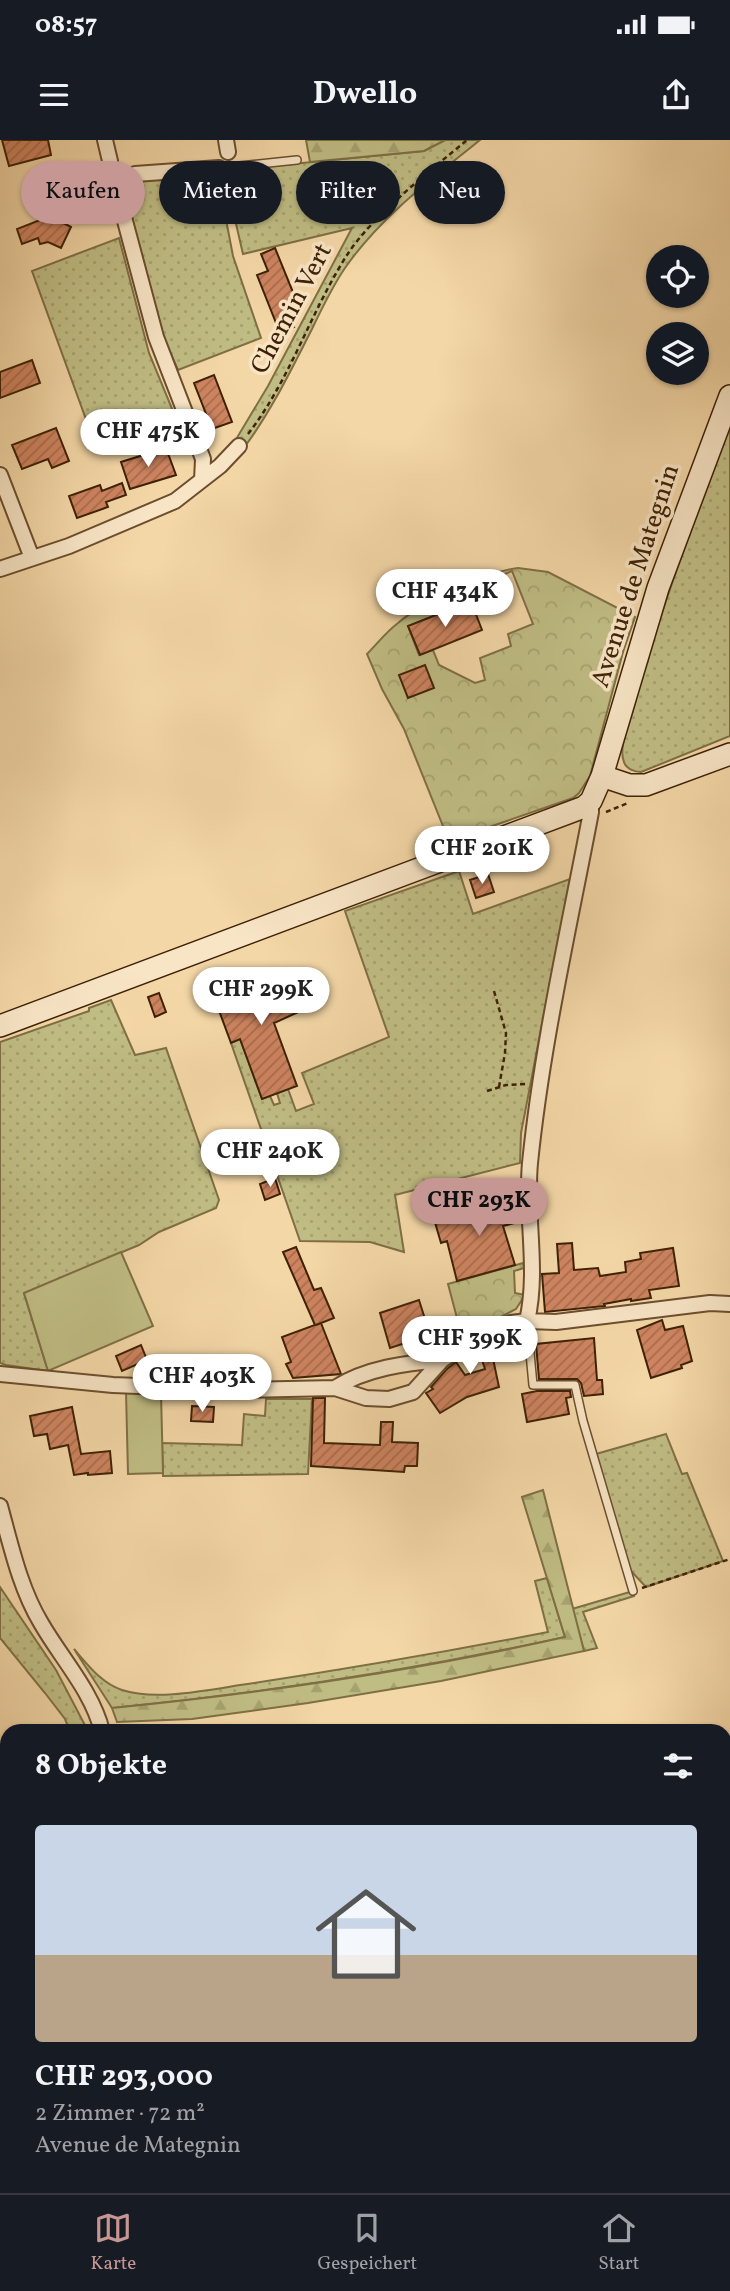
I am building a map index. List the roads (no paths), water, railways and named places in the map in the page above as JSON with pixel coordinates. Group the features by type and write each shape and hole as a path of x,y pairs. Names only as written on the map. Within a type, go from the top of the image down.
{"main road":[{"name":"Avenue de Mategnin","path":"591,800 602,776 658,588 730,396"},
{"path":"602,776 629,785 646,785 730,754"},
{"path":"0,1026 574,812 591,800"}],"street":[{"path":"105,140 110,161"},
{"path":"159,172 135,174 123,181 117,191 156,337 203,458 202,481"},
{"path":"0,569 69,546 175,501 220,467 239,446"},
{"path":"0,475 32,558"},
{"path":"527,1321 533,1291 530,1166 540,1083 592,812 591,800"},
{"path":"0,1374 113,1385 239,1390 335,1388 366,1398 398,1398 413,1392 442,1360 482,1334 510,1323 556,1322 709,1303 730,1304"},
{"path":"335,1388 366,1373 442,1360"},
{"path":"0,1506 13,1555 31,1605 93,1706 99,1724"}],"lane":[{"path":"282,162 297,160"},
{"path":"527,1321 533,1385 575,1385 633,1591"}]}
